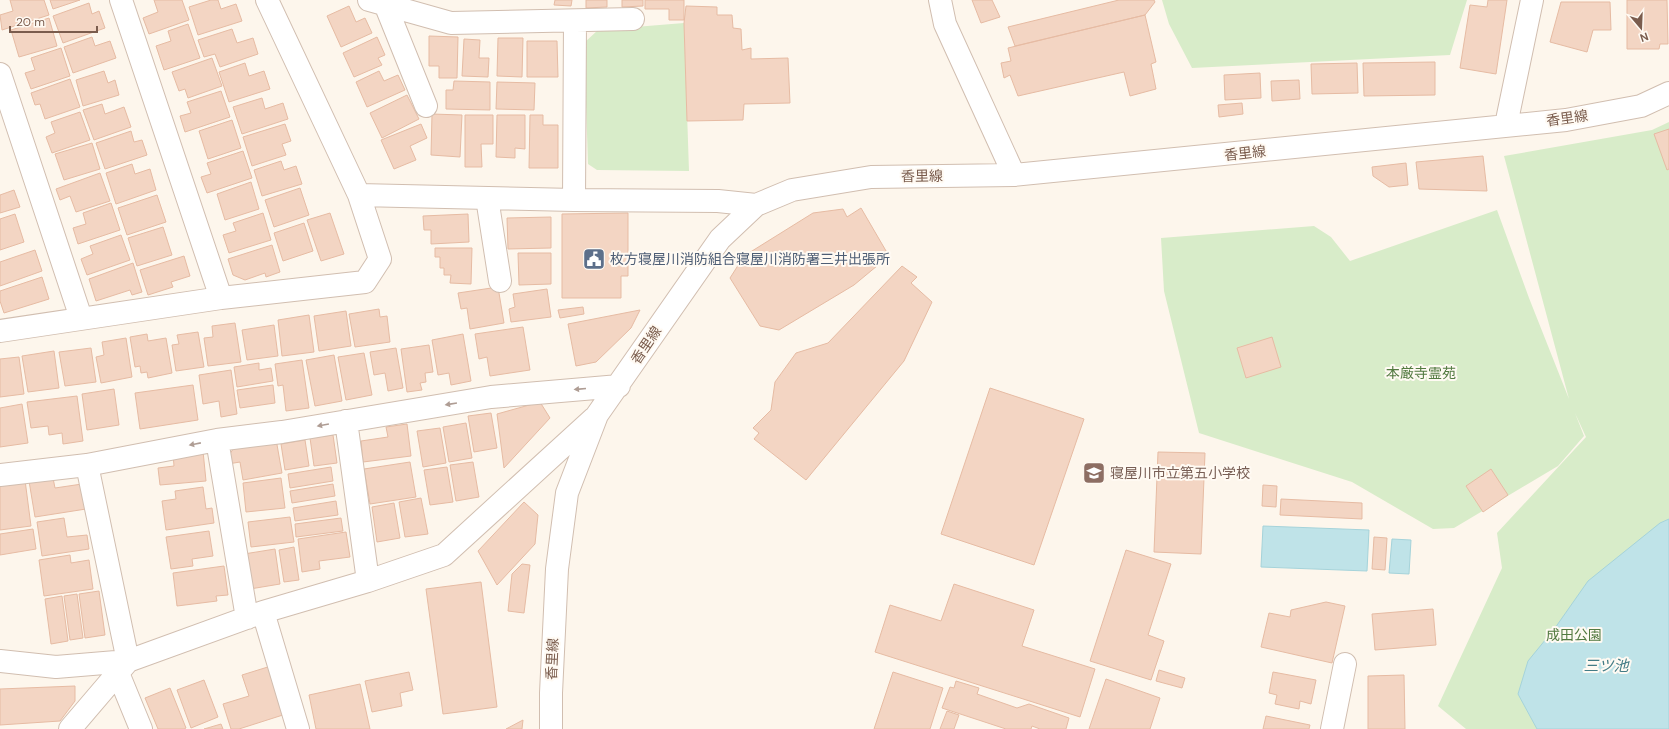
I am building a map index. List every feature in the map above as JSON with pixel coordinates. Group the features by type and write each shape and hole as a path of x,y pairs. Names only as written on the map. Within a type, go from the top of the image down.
{"street":[{"path":"121,0 221,298"},
{"path":"0,331 221,298 365,282 380,259 359,195 267,0"},
{"path":"940,0 945,24 1014,176"},
{"path":"1506,125 1532,0"},
{"path":"377,2 451,23 633,19"},
{"path":"377,2 426,106"},
{"path":"574,200 575,21"},
{"path":"0,74 81,318"},
{"name":"香里線","path":"551,729 551,693 557,569 567,493 598,415 720,239 756,205 792,190 871,177 1014,176 1566,120 1641,106 1669,93"},
{"path":"359,195 574,200 718,201 756,205"},
{"path":"487,198 500,281"},
{"path":"0,475 86,465 217,440 282,432 491,398 619,386"},
{"path":"0,661 56,666 123,667 255,615 368,581 444,555 598,415"},
{"path":"346,421 368,581"},
{"path":"217,440 255,615 298,729"},
{"path":"86,465 123,667 141,729"},
{"path":"1332,729 1346,664"},
{"path":"70,729 123,667"}],"green space":[{"path":"1162,0 1467,0 1450,55 1192,68 1169,24"},
{"path":"684,23 689,171 597,170 588,164 584,43 598,30"},
{"path":"1669,122 1669,729 1466,729 1438,706 1502,568 1497,533 1586,437 1575,413 1584,436 1558,466 1454,528 1433,529 1352,482 1199,433 1164,291 1161,238 1314,226 1331,237 1350,261 1497,210 1529,298 1569,399 1504,156 1652,130"}],"water":[{"name":"三ツ池","path":"1669,519 1669,729 1537,729 1518,694 1528,661 1555,628 1588,581 1660,523"},
{"path":"1263,526 1369,530 1367,571 1261,567"},
{"path":"1392,539 1411,540 1409,574 1389,573"}],"building":[{"path":"10,0 44,0 49,15 2,30 0,15 13,11"},
{"path":"50,0 80,0 53,9"},
{"path":"154,0 182,0 189,20 149,34 143,18 158,12"},
{"path":"211,0 218,0 221,9 236,4 242,21 198,35 189,7"},
{"path":"555,0 572,0 571,6 554,5"},
{"path":"586,0 607,0 607,7 586,8"},
{"path":"622,0 643,0 643,6 622,7"},
{"path":"645,0 684,0 684,20 669,20 669,9 645,9"},
{"path":"972,0 992,0 1000,17 981,23"},
{"path":"1119,0 1154,0 1155,2 1145,15 1015,46 1008,27"},
{"path":"1488,0 1507,0 1496,74 1460,68 1470,5 1487,7"},
{"path":"1627,0 1667,0 1668,44 1660,44 1659,49 1627,49"},
{"path":"1561,2 1610,2 1611,30 1593,30 1587,52 1550,42"},
{"path":"89,3 92,14 99,11 105,28 63,43 53,16"},
{"path":"349,6 356,22 365,18 372,33 341,47 327,16"},
{"path":"686,6 717,7 717,15 732,15 733,28 741,29 742,50 751,48 751,59 788,58 790,103 744,104 743,120 687,121 684,23"},
{"path":"1145,15 1156,62 1151,64 1156,89 1130,96 1124,72 1018,96 1010,75 1004,78 1001,63 1011,61 1008,48"},
{"path":"49,18 57,46 19,57 11,30"},
{"path":"188,24 200,58 164,70 156,46 171,41 168,31"},
{"path":"232,29 237,43 253,38 258,54 220,67 215,54 204,57 198,40"},
{"path":"429,36 458,37 457,78 439,78 439,66 429,66"},
{"path":"92,37 95,46 110,41 116,58 73,73 64,47"},
{"path":"377,37 385,55 378,58 382,65 354,77 343,53"},
{"path":"498,38 523,38 522,77 497,76"},
{"path":"464,39 480,40 479,58 489,58 488,77 462,76"},
{"path":"527,41 557,41 558,77 527,77"},
{"path":"61,48 70,76 31,89 25,73 35,70 31,58"},
{"path":"212,58 222,86 188,98 185,89 179,91 172,72"},
{"path":"1435,62 1435,95 1364,96 1363,63"},
{"path":"245,63 249,76 264,71 270,89 229,102 219,72"},
{"path":"1357,63 1358,93 1312,94 1311,64"},
{"path":"104,71 108,83 115,80 119,95 83,106 76,80"},
{"path":"379,71 384,81 398,75 405,90 367,107 356,82"},
{"path":"1260,73 1261,98 1225,100 1224,75"},
{"path":"70,79 80,107 45,119 40,104 35,105 31,93"},
{"path":"1299,80 1300,99 1272,101 1271,81"},
{"path":"454,81 490,82 490,110 446,109 446,90 453,90"},
{"path":"497,82 535,83 534,110 496,109"},
{"path":"221,91 230,117 185,132 180,116 191,113 187,102"},
{"path":"407,95 419,119 382,138 370,113"},
{"path":"262,98 265,109 283,103 288,119 242,134 233,107"},
{"path":"1242,103 1243,114 1219,117 1218,105"},
{"path":"102,104 105,114 124,107 131,127 94,140 83,110"},
{"path":"80,112 90,140 52,153 46,137 55,133 51,122"},
{"path":"432,114 462,115 460,157 431,155"},
{"path":"465,115 493,115 493,144 481,144 482,167 465,167"},
{"path":"497,115 525,115 525,149 515,148 515,158 496,157"},
{"path":"530,115 543,115 543,125 558,125 558,168 529,168"},
{"path":"232,120 241,148 208,159 199,131"},
{"path":"285,124 291,141 282,144 286,155 252,166 243,137"},
{"path":"421,124 427,138 410,146 416,160 394,169 381,140"},
{"path":"1669,129 1669,169 1667,170 1654,134"},
{"path":"131,131 134,142 142,140 147,155 105,169 96,143"},
{"path":"92,143 100,169 64,180 55,154"},
{"path":"243,151 252,178 207,193 201,177 211,174 207,163"},
{"path":"1483,156 1487,191 1419,189 1416,162"},
{"path":"281,161 284,170 296,166 302,184 262,196 254,170"},
{"path":"1406,163 1408,185 1389,187 1373,176 1372,167"},
{"path":"132,164 135,174 150,169 156,190 116,204 106,173"},
{"path":"100,173 110,201 76,212 70,196 60,200 56,189"},
{"path":"251,182 259,209 225,220 217,194"},
{"path":"300,188 309,215 274,227 265,200"},
{"path":"14,190 20,207 0,213 0,195"},
{"path":"157,195 166,222 127,235 118,208"},
{"path":"111,203 120,230 78,244 73,228 86,224 83,213"},
{"path":"861,208 889,256 854,285 779,330 760,326 730,278 744,256 813,213 843,209 847,217"},
{"path":"263,213 271,240 229,253 223,235 236,231 233,223"},
{"path":"330,213 344,254 321,261 307,220"},
{"path":"628,213 628,276 621,276 621,298 562,298 562,214"},
{"path":"15,214 24,242 0,250 0,219"},
{"path":"468,214 469,242 431,244 431,230 424,230 423,216"},
{"path":"551,217 551,248 508,249 507,218"},
{"path":"304,223 313,251 283,261 274,233"},
{"path":"163,227 172,255 137,266 128,238"},
{"path":"121,235 130,260 87,275 81,259 93,254 90,246"},
{"path":"272,245 280,272 266,277 265,273 245,280 233,275 228,259"},
{"path":"435,248 472,248 471,284 450,283 451,275 444,275 444,268 440,268 440,257 435,257"},
{"path":"35,250 42,271 0,286 0,262"},
{"path":"518,253 551,253 551,284 519,285"},
{"path":"184,256 190,276 171,282 173,287 148,295 140,270"},
{"path":"133,263 142,292 132,295 130,290 96,301 89,279"},
{"path":"902,266 917,277 911,283 932,302 904,361 806,480 754,439 759,433 753,428 771,410 775,382 796,353 828,343"},
{"path":"42,277 49,299 4,313 0,301 0,291"},
{"path":"498,287 504,323 470,329 467,308 461,309 458,293"},
{"path":"547,289 551,317 511,322 509,309 515,307 513,294"},
{"path":"583,307 584,314 560,318 558,310"},
{"path":"379,309 380,317 387,316 390,342 355,347 349,314"},
{"path":"640,310 631,328 596,362 576,366 568,324"},
{"path":"346,311 351,346 319,351 314,316"},
{"path":"309,315 314,352 282,356 278,320"},
{"path":"235,323 241,362 208,366 204,338 213,337 212,326"},
{"path":"274,325 278,356 247,360 242,330"},
{"path":"523,327 530,370 490,376 487,357 479,359 475,334"},
{"path":"198,332 204,367 176,371 172,345 179,344 177,335"},
{"path":"147,334 148,341 166,338 172,373 148,378 147,372 141,373 140,366 135,367 130,337"},
{"path":"463,334 471,381 451,385 449,373 438,375 432,340"},
{"path":"1272,337 1281,367 1246,378 1237,348"},
{"path":"126,338 132,377 101,383 96,357 104,355 102,342"},
{"path":"429,345 433,372 425,373 426,382 420,383 422,390 407,392 401,349"},
{"path":"91,348 96,382 65,386 59,352"},
{"path":"396,348 403,388 388,391 385,373 374,375 370,352"},
{"path":"54,351 59,388 28,392 22,356"},
{"path":"364,353 372,395 346,400 338,357"},
{"path":"334,355 342,401 315,406 306,360"},
{"path":"19,357 24,394 0,397 0,359"},
{"path":"302,360 309,408 286,411 283,385 278,386 275,364"},
{"path":"259,363 259,370 271,368 273,381 237,387 234,367"},
{"path":"231,370 237,414 221,417 219,401 203,404 199,375"},
{"path":"193,385 198,420 140,429 135,393"},
{"path":"273,385 275,403 240,408 237,390"},
{"path":"990,388 1084,419 1034,565 941,534"},
{"path":"114,389 119,425 87,430 82,394"},
{"path":"77,396 83,441 63,444 62,433 49,435 48,426 31,428 27,402"},
{"path":"540,402 550,418 504,468 497,414"},
{"path":"22,404 28,443 0,447 0,408"},
{"path":"491,413 497,448 474,452 468,416"},
{"path":"466,423 472,458 449,462 443,427"},
{"path":"407,424 411,456 363,462 361,441 388,437 386,427"},
{"path":"440,428 446,463 423,467 417,431"},
{"path":"333,435 337,463 314,466 310,438"},
{"path":"276,439 282,473 243,480 240,462 228,464 227,458 236,445"},
{"path":"305,440 309,466 285,470 281,444"},
{"path":"203,451 206,481 160,485 158,468 174,466 173,454"},
{"path":"1158,452 1205,453 1201,554 1154,552"},
{"path":"410,462 416,497 370,504 364,469"},
{"path":"473,462 479,497 456,501 450,465"},
{"path":"331,467 333,481 290,488 288,474"},
{"path":"447,467 453,502 430,505 424,470"},
{"path":"1491,469 1508,495 1483,512 1466,486"},
{"path":"53,478 55,488 82,484 86,509 35,517 29,481"},
{"path":"281,478 285,508 246,512 243,483"},
{"path":"25,480 31,526 0,530 0,483"},
{"path":"333,484 335,496 292,503 290,491"},
{"path":"1263,485 1277,486 1276,507 1262,506"},
{"path":"203,487 206,509 212,508 214,523 166,530 162,501 176,499 175,491"},
{"path":"421,498 428,534 405,537 399,502"},
{"path":"1281,499 1362,503 1362,519 1280,515"},
{"path":"336,501 338,515 295,521 293,508"},
{"path":"524,502 538,515 535,544 497,585 478,551"},
{"path":"394,503 400,538 377,542 372,507"},
{"path":"290,517 294,542 251,547 248,522"},
{"path":"64,518 67,537 87,535 89,549 42,556 37,522"},
{"path":"341,518 343,531 296,537 295,524"},
{"path":"33,529 36,549 0,555 0,534"},
{"path":"209,531 213,556 192,559 193,566 171,569 166,537"},
{"path":"346,532 350,557 319,561 320,569 302,572 298,539"},
{"path":"1374,537 1387,538 1385,570 1372,569"},
{"path":"294,547 299,580 284,582 279,550"},
{"path":"275,549 280,584 250,589 244,554"},
{"path":"1126,550 1171,564 1148,635 1164,641 1151,680 1090,661"},
{"path":"70,555 71,563 89,560 93,589 44,596 39,560"},
{"path":"522,564 530,565 524,613 508,611 512,574"},
{"path":"224,566 228,595 216,596 217,601 177,606 173,573"},
{"path":"481,582 497,707 443,714 426,589"},
{"path":"954,584 1034,610 1022,646 1095,669 1080,717 875,652 890,605 941,621"},
{"path":"99,591 105,635 85,638 79,594"},
{"path":"77,594 83,638 70,640 64,596"},
{"path":"62,596 68,641 51,644 45,599"},
{"path":"1326,602 1345,606 1332,663 1261,647 1269,613 1290,617 1291,610"},
{"path":"1433,609 1436,645 1375,650 1372,614"},
{"path":"271,666 286,714 239,729 231,729 223,704 249,696 242,675"},
{"path":"1159,670 1185,678 1182,688 1156,681"},
{"path":"409,672 413,690 400,693 402,706 372,712 365,681"},
{"path":"893,672 943,688 930,729 874,729"},
{"path":"1273,672 1316,680 1311,704 1300,701 1299,709 1275,704 1277,695 1269,693"},
{"path":"1404,675 1405,729 1368,729 1368,676"},
{"path":"1106,679 1160,698 1150,729 1089,729"},
{"path":"204,680 218,717 191,728 177,690"},
{"path":"956,681 979,688 977,694 1017,708 1029,704 1069,718 1066,729 1040,729 1032,726 1031,729 1006,729 942,708 950,687 954,688"},
{"path":"360,684 370,729 316,729 309,695"},
{"path":"75,686 75,701 60,721 0,725 0,689"},
{"path":"170,688 186,728 184,729 158,729 145,698"},
{"path":"947,711 959,715 954,729 940,729"},
{"path":"1266,716 1310,725 1309,729 1263,729"},
{"path":"523,720 522,729 506,729"},
{"path":"221,724 223,729 204,729"}],"place":[{"name":"枚方寝屋川消防組合寝屋川消防署三井出張所","path":"594,259"},
{"name":"寝屋川市立第五小学校","path":"1094,473"}],"park label":[{"name":"本厳寺霊苑","path":"1421,373"},
{"name":"成田公園","path":"1574,635"}]}
